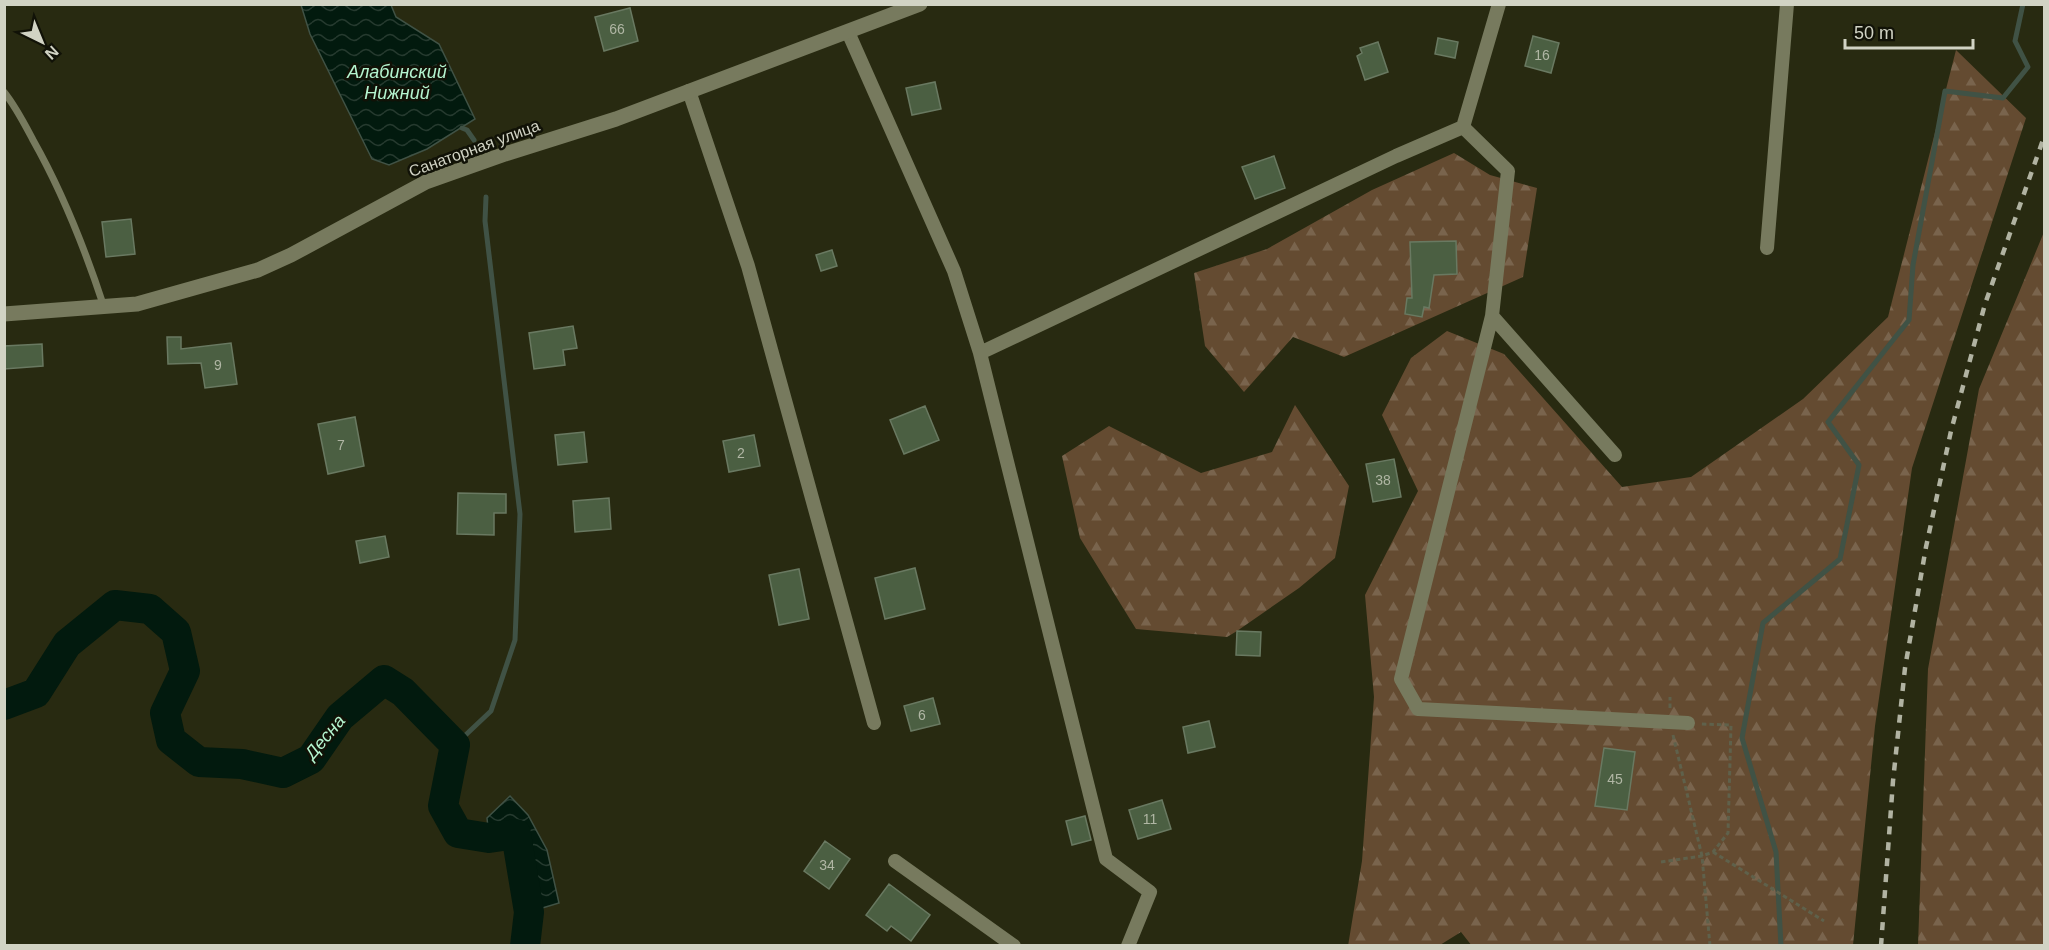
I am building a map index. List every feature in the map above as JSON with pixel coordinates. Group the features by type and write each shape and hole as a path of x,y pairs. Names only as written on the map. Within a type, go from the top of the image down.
{"street":[{"name":"Санаторная улица","path":"4,314 137,304 258,270 291,255 426,182 616,119 848,32 885,13 920,4"},
{"path":"1463,127 1499,4"},
{"path":"1767,248 1787,4"},
{"path":"848,32 954,271 980,353 1106,859 1150,892 1128,945"},
{"path":"689,91 748,266 874,723"},
{"path":"1463,127 1508,171 1492,316 1401,679 1419,709 1688,723"},
{"path":"980,353 1396,156 1463,127"},
{"path":"1492,316 1615,455"},
{"path":"895,861 1014,945"}],"lane":[{"path":"4,92 13,102 48,166 82,242 104,307"}],"path":[{"path":"1670,722 1702,856 1710,945"},
{"path":"1661,862 1702,856 1713,852 1728,833 1731,725 1688,723"},
{"path":"1713,852 1824,921"}],"green space":[{"path":"1956,50 2026,118 1912,468 1875,726 1853,945 1472,946 1461,932 1440,945 1348,946 1362,861 1374,697 1365,595 1418,491 1382,415 1411,358 1447,331 1504,354 1622,487 1691,477 1803,399 1888,317"},
{"path":"1454,153 1490,175 1537,188 1523,277 1344,357 1293,337 1244,392 1205,346 1194,273 1267,249 1372,190"},
{"path":"2044,232 2044,945 1918,945 1928,669 1979,389"},
{"path":"1295,405 1349,486 1335,558 1299,588 1227,637 1136,629 1080,538 1062,456 1109,426 1201,473 1272,452"}],"water":[{"name":"Алабинский Нижний","path":"301,5 391,5 396,17 439,44 475,119 427,149 389,165 372,159 310,34"},
{"path":"510,796 528,815 547,850 559,903 529,912 516,834 489,838 487,818"}],"building":[{"path":"630,8 638,41 604,51 595,17"},
{"path":"1533,36 1559,43 1551,73 1525,66"},
{"path":"1438,38 1458,42 1455,58 1435,54"},
{"path":"1378,42 1388,72 1365,80 1357,56 1362,53 1360,48"},
{"path":"935,82 941,109 912,115 906,88"},
{"path":"1274,156 1285,188 1255,199 1242,167"},
{"path":"131,219 135,254 106,257 102,222"},
{"path":"1456,241 1457,274 1434,275 1429,308 1424,307 1422,317 1405,314 1407,298 1412,298 1410,242"},
{"path":"832,250 837,266 821,271 816,255"},
{"path":"573,326 577,348 563,350 565,365 534,369 529,333"},
{"path":"167,337 181,337 181,349 231,343 237,384 205,388 201,363 168,364"},
{"path":"42,344 43,366 4,369 4,346"},
{"path":"925,406 939,440 904,454 890,420"},
{"path":"355,417 364,466 328,474 318,424"},
{"path":"584,432 587,462 558,465 555,435"},
{"path":"754,435 760,466 729,472 723,441"},
{"path":"1394,459 1401,497 1373,502 1366,464"},
{"path":"458,493 506,494 506,513 494,513 494,535 457,534"},
{"path":"609,498 611,529 575,532 573,501"},
{"path":"385,536 389,557 360,563 356,541"},
{"path":"915,568 925,609 885,619 875,578"},
{"path":"799,569 809,619 779,625 769,575"},
{"path":"1237,631 1261,632 1260,656 1236,655"},
{"path":"933,698 940,724 911,731 904,706"},
{"path":"1209,721 1215,747 1188,753 1183,727"},
{"path":"1604,748 1635,752 1627,810 1595,806"},
{"path":"1162,800 1171,829 1138,839 1129,810"},
{"path":"1085,816 1091,840 1072,845 1066,821"},
{"path":"825,841 850,859 829,889 804,871"},
{"path":"889,884 930,915 911,941 891,926 887,931 866,915"}],"waterway":[{"path":"1781,946 1776,852 1742,738 1763,623 1840,559 1859,465 1828,422 1909,320 1913,265 1945,91 2003,98 2028,67 2015,41 2023,4"},
{"path":"462,128 467,130 474,140"},
{"path":"455,745 491,711 515,640 520,514 485,221 486,197"},
{"name":"Десна","path":"4,705 36,693 67,644 115,605 150,609 176,632 185,671 165,713 171,740 199,762 242,764 283,773 311,759 340,717 384,680 403,692 455,745 443,806 458,833 489,838 516,834 529,912 525,946"}],"railway":[{"path":"1881,946 1893,781 1905,668 1926,547 1951,431 1985,304 2044,137"}]}
